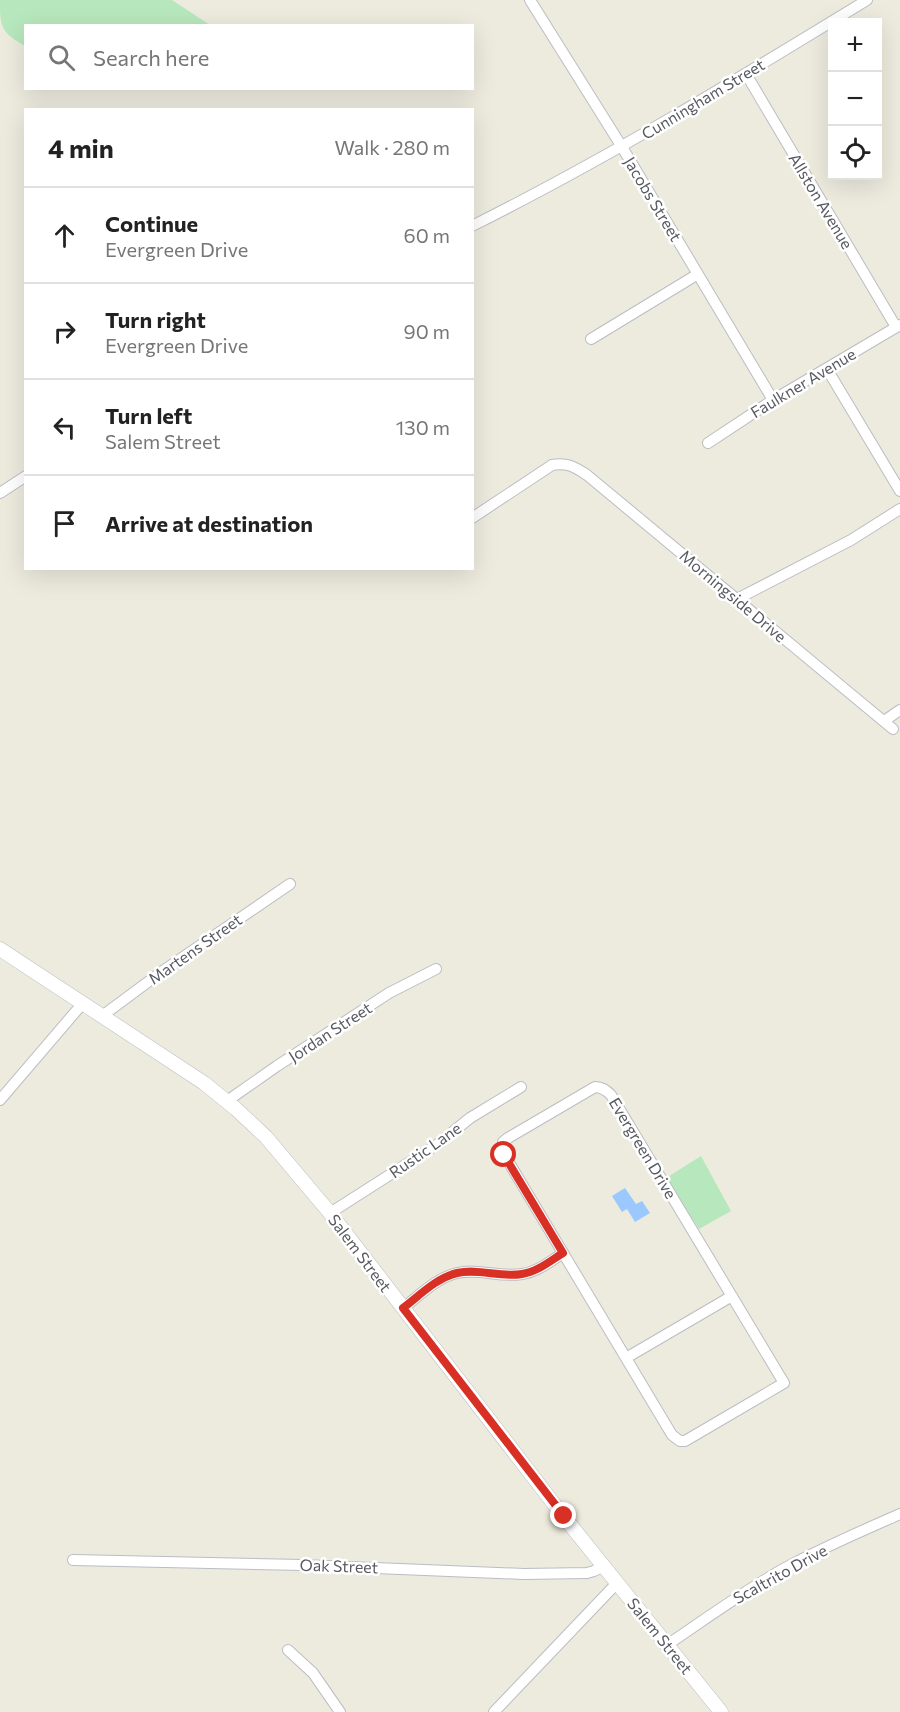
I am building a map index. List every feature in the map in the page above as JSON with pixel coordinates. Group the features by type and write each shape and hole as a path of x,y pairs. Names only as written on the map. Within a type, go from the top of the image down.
{"street":[{"name":"Jacobs Street","path":"530,0 622,147 773,400"},
{"name":"Cunningham Street","path":"474,225 622,147 867,0"},
{"name":"Allston Avenue","path":"746,74 898,326"},
{"path":"591,339 698,274"},
{"name":"Faulkner Avenue","path":"708,443 773,400 898,326"},
{"path":"827,369 900,491"},
{"name":"Morningside Drive","path":"474,517 552,465 561,463 570,465 587,475 893,729"},
{"path":"0,493 24,477"},
{"path":"737,599 851,540 900,509"},
{"path":"884,721 900,710"},
{"name":"Martens Street","path":"102,1016 160,973 290,884"},
{"name":"Salem Street","path":"0,949 204,1083 227,1101 273,1145 330,1213 604,1566 721,1712"},
{"name":"Jordan Street","path":"227,1101 389,993 436,969"},
{"path":"0,1100 83,1004"},
{"name":"Rustic Lane","path":"330,1213 438,1144 470,1118 521,1087"},
{"name":"Evergreen Drive","path":"600,1087 611,1095 784,1383 689,1439 680,1441 672,1435 563,1253 504,1155 502,1146 508,1138 588,1090 600,1087"},
{"path":"403,1308 433,1285 456,1273 468,1271 521,1274 534,1270 563,1253"},
{"path":"626,1358 732,1296"},
{"name":"Scaltrito Drive","path":"667,1645 779,1571 900,1514"},
{"name":"Oak Street","path":"73,1560 545,1574 587,1573 604,1566"},
{"path":"494,1712 617,1582"},
{"path":"288,1650 313,1673 340,1712"}],"green space":[{"path":"0,0 172,0 208,24 24,24 24,45 7,33 1,17"},
{"path":"701,1156 731,1211 699,1229 666,1178"}],"water":[{"path":"625,1188 636,1204 642,1201 650,1213 635,1222 627,1209 622,1212 612,1196"}],"route":[{"path":"504,1155 563,1253 548,1263 521,1274 468,1271 456,1273 433,1285 403,1308 564,1516"}]}
